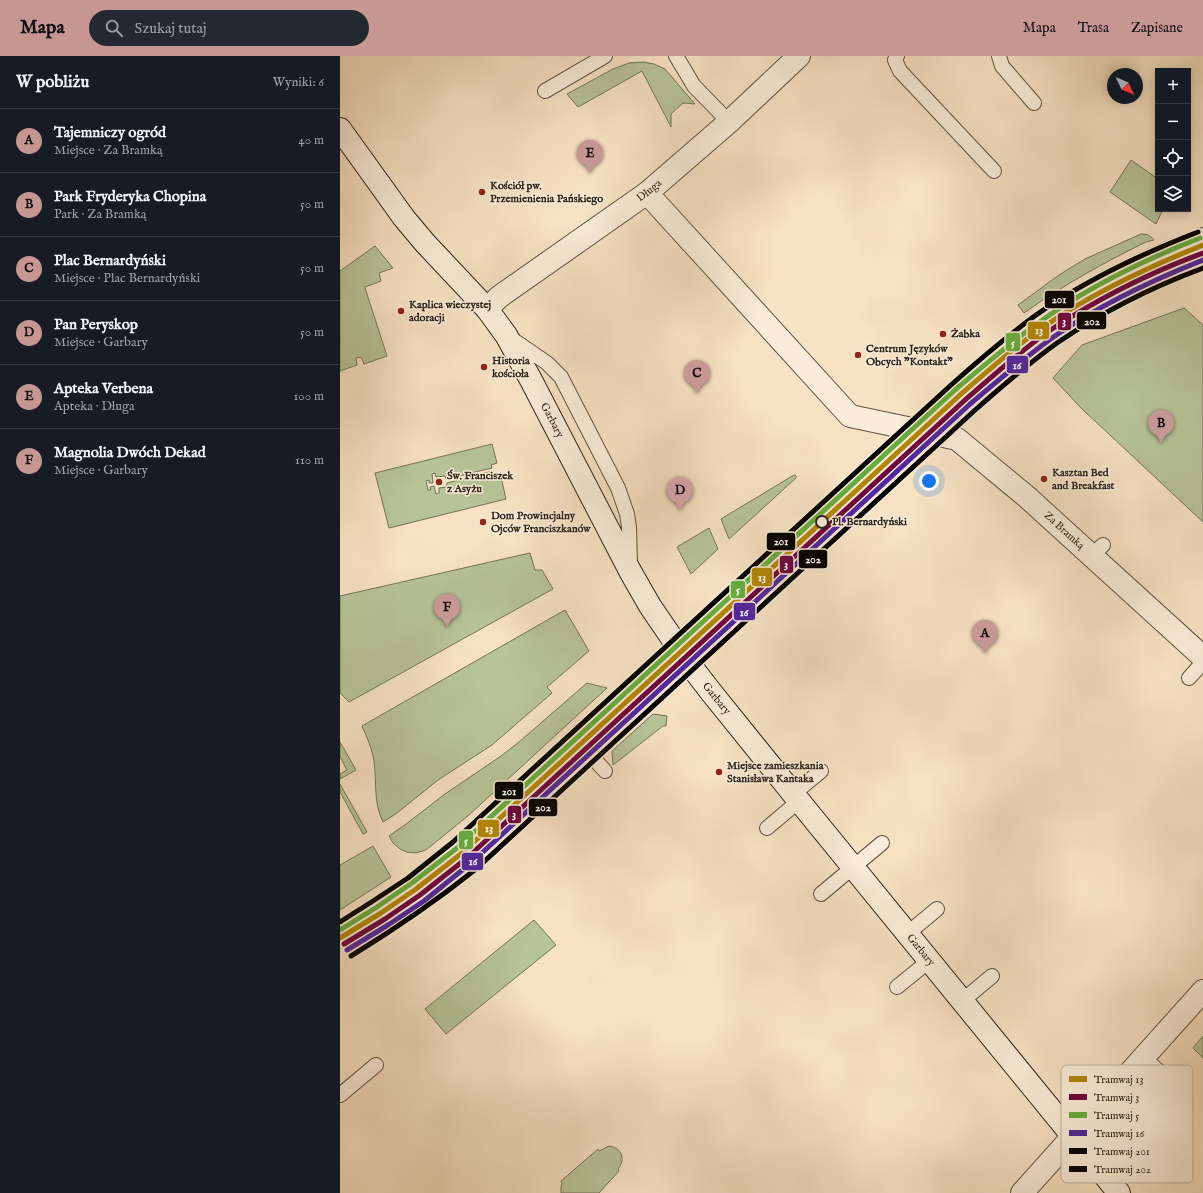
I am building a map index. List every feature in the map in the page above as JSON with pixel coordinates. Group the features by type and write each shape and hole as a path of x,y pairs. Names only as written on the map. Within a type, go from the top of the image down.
{"street":[{"name":"Długa","path":"486,309 499,297 647,193 729,122 799,56"},
{"name":"Garbary","path":"340,129 404,218 486,309 506,335 531,380 630,572 650,606 710,692 1061,1121"},
{"name":"Za Bramką","path":"647,193 850,416 912,428 957,439 1028,497 1097,550 1203,658"},
{"path":"1136,1065 1200,999"},
{"path":"1022,1193 1061,1149"},
{"name":"Garbary","path":"1112,1183 1120,1193"}],"lane":[{"path":"545,91 605,56"},
{"path":"676,56 694,86 729,122"},
{"path":"897,56 895,60 900,71 994,170"},
{"path":"999,56 1002,66 1034,102"},
{"path":"340,930 396,894 443,859 503,807 971,373 1022,332 1077,294 1116,272 1149,256 1203,235"},
{"path":"1189,678 1203,662"},
{"path":"577,740 605,771"},
{"path":"767,828 821,771"},
{"path":"821,894 882,843"},
{"path":"907,934 937,909"},
{"path":"897,987 929,961"},
{"path":"962,1001 992,976"},
{"path":"1143,1057 1152,1065"},
{"path":"340,1095 376,1065"}],"green space":[{"path":"643,62 654,64 665,69 695,104 683,103 671,114 671,127 642,71 578,107 567,94 613,69 629,63"},
{"path":"1131,160 1155,177 1155,212 1162,212 1156,224 1110,192"},
{"path":"1141,234 1148,235 1154,240 1146,242 1068,284 1024,313 1018,305 1059,275 1085,259"},
{"path":"375,246 393,268 379,273 381,281 365,287 387,356 364,364 361,357 356,358 357,365 340,371 340,271"},
{"path":"1184,308 1203,325 1203,522 1081,408 1053,378 1082,345"},
{"path":"492,444 497,463 491,465 492,468 446,479 445,476 436,477 435,473 432,474 433,483 429,483 429,480 426,481 428,490 431,490 430,487 434,486 436,494 439,493 439,488 447,487 447,483 493,471 495,479 501,477 506,499 389,528 375,473"},
{"path":"794,475 796,478 729,539 721,519"},
{"path":"709,528 718,549 691,574 677,547"},
{"path":"530,553 535,570 542,570 553,589 349,702 340,693 340,596"},
{"path":"565,610 589,651 547,687 552,693 492,745 438,780 397,813 383,822 378,807 373,757 362,726"},
{"path":"587,683 607,688 469,815 426,850 416,853 407,852 400,849 393,843 389,836 445,794 501,756"},
{"path":"653,714 667,716 666,726 663,726 613,765 612,751"},
{"path":"340,742 356,770 340,779 340,774 347,770 340,757"},
{"path":"340,784 367,832 363,834 340,792"},
{"path":"373,846 391,877 340,910 340,865"},
{"path":"534,920 556,945 446,1034 425,1009"},
{"path":"1203,1036 1203,1058 1193,1048"},
{"path":"609,1146 620,1152 622,1161 618,1169 619,1171 599,1193 561,1193 561,1181 598,1149 599,1151"}],"tram line":[{"name":"201","path":"340,922 408,878 453,842 951,385 1003,340 1036,315 1074,290 1156,249 1198,232"},
{"name":"5","path":"340,930 412,883 457,848 955,390 1008,346 1060,308 1098,285 1158,255 1200,238"},
{"name":"13","path":"340,938 381,913 416,889 462,853 960,395 1012,350 1064,314 1102,291 1142,271 1203,245"},
{"name":"3","path":"344,944 385,919 420,895 467,858 965,400 1027,347 1067,319 1086,308 1143,278 1203,253"},
{"name":"16","path":"347,950 424,901 471,863 969,405 1020,362 1052,338 1106,304 1144,285 1203,260"},
{"name":"202","path":"351,956 415,914 476,869 974,411 1025,367 1057,343 1092,321 1146,292 1203,268"}],"place":[{"name":"Apteka Verbena","path":"590,173"},
{"name":"Kościół pw. Przemienienia Pańskiego","path":"482,192"},
{"name":"Kaplica wieczystej adoracji","path":"401,311"},
{"name":"Żabka","path":"943,334"},
{"name":"Centrum Języków Obcych \"Kontakt\"","path":"858,355"},
{"name":"Historia kościoła","path":"484,367"},
{"name":"Plac Bernardyński","path":"697,393"},
{"name":"Park Fryderyka Chopina","path":"1161,443"},
{"name":"Kasztan Bed and Breakfast","path":"1044,479"},
{"name":"Św. Franciszek z Asyżu","path":"439,482"},
{"name":"Pan Peryskop","path":"680,510"},
{"name":"Dom Prowincjalny Ojców Franciszkanów","path":"483,522"},
{"name":"Pl. Bernardyński","path":"822,522"},
{"name":"Magnolia Dwóch Dekad","path":"447,627"},
{"name":"Tajemniczy ogród","path":"985,653"},
{"name":"Miejsce zamieszkania Stanisława Kantaka","path":"719,772"}]}
